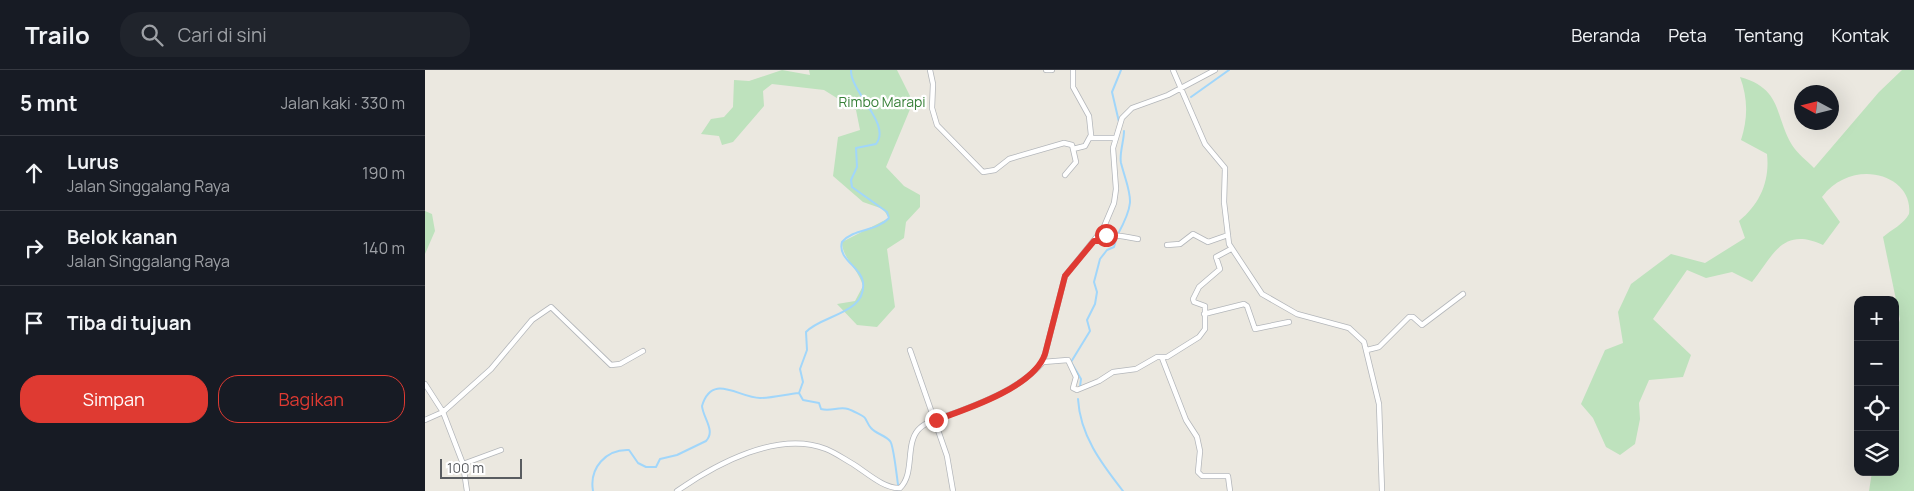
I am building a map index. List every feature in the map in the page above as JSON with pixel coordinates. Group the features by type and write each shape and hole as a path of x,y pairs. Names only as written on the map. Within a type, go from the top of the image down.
{"street":[{"path":"930,70 933,84 932,108 937,125 983,172 995,170 1009,159 1064,143 1072,145 1076,162 1065,175"},
{"path":"1046,70 1052,70"},
{"path":"1073,70 1073,87 1088,111 1090,138 1085,146 1073,149"},
{"path":"1173,70 1205,144 1225,168 1224,198 1231,249 1265,297 1297,314 1349,328 1359,336 1367,350 1379,404 1378,428 1382,491"},
{"path":"677,491 730,460 762,448 793,444 826,449 887,486 900,488 905,481 914,437 918,430 933,420 993,397 1025,379 1043,362 1065,276 1094,241 1108,218 1114,202 1116,190 1112,158 1115,138 1122,118 1127,111 1181,89 1215,70"},
{"path":"1090,138 1115,138"},
{"path":"1094,241 1099,241 1106,235 1120,234 1137,239"},
{"path":"1167,245 1181,243 1193,234 1208,242 1228,235"},
{"path":"1043,362 1068,360 1076,377 1073,388 1077,390 1099,382 1113,372 1135,369 1157,357 1167,357 1201,335 1205,329 1205,306 1194,302 1193,299 1199,287 1220,269 1216,257 1231,249"},
{"path":"1367,350 1379,347 1409,317 1422,325 1463,294"},
{"path":"1204,314 1244,304 1247,306 1255,329 1289,322"},
{"path":"425,420 443,412 491,369 532,320 551,307 611,365 620,364 643,351"},
{"path":"910,350 947,456 953,491"},
{"path":"1162,358 1186,420 1197,437 1200,451 1197,472 1202,476 1228,476 1231,491"},
{"path":"425,384 443,412 463,464 467,491"},
{"path":"463,464 501,450"}],"green space":[{"name":"Rimbo Marapi","path":"782,70 810,75 809,70 897,70 913,102 886,167 904,186 920,195 920,207 906,222 904,238 887,249 895,307 877,327 857,325 837,304 855,301 863,286 858,274 847,258 842,242 889,218 883,209 863,202 833,176 838,137 860,130 856,110 824,90 772,84 763,91 764,106 733,142 722,145 719,136 701,134 711,119 724,117 733,107 734,80 749,81"},
{"path":"1902,70 1914,70 1914,491 1869,491 1871,476 1899,476 1899,296 1895,296 1883,237 1901,224 1909,214 1908,200 1902,189 1892,181 1879,175 1864,174 1849,177 1835,184 1822,197 1840,222 1823,245 1809,240 1798,239 1788,242 1773,254 1752,282 1732,272 1706,278 1687,270 1653,319 1691,355 1683,377 1649,380 1639,403 1640,419 1635,444 1620,455 1606,447 1593,418 1581,404 1605,350 1623,343 1618,312 1631,284 1671,254 1705,263 1745,238 1739,221 1753,207 1765,183 1768,164 1767,154 1741,140 1746,108 1745,93 1740,77 1764,88 1771,96 1792,145 1814,168 1879,92"},
{"path":"425,211 432,214 435,231 425,254"}],"waterway":[{"path":"851,70 852,79 879,127 879,136 876,144 856,148 857,167 851,180 852,187 887,212 889,218 878,226 853,234 842,242 841,248 843,253 858,272 863,282 862,293 858,301 851,307 813,326 806,332 807,350 800,369 803,382 799,393 803,400 819,403 821,409 845,408 857,413 865,418 873,430 888,439 893,449 899,491"},
{"path":"1119,122 1112,92 1121,70"},
{"path":"1191,97 1229,70"},
{"path":"1118,234 1130,205 1129,191 1121,163 1124,131"},
{"path":"1080,387 1081,379 1071,362 1090,331 1087,320 1095,304 1097,292 1094,282 1100,259 1107,250 1114,247 1117,236"},
{"path":"593,491 594,475 606,456 629,450 638,463 646,467 656,467 660,459 677,455 706,441 710,433 702,406 712,390 727,389 760,398 799,393"},
{"path":"1078,399 1087,437 1107,470 1123,491"}],"route":[{"path":"936,420 981,403 1036,371 1043,362 1065,276 1073,263 1094,241 1099,241 1106,235"}]}
